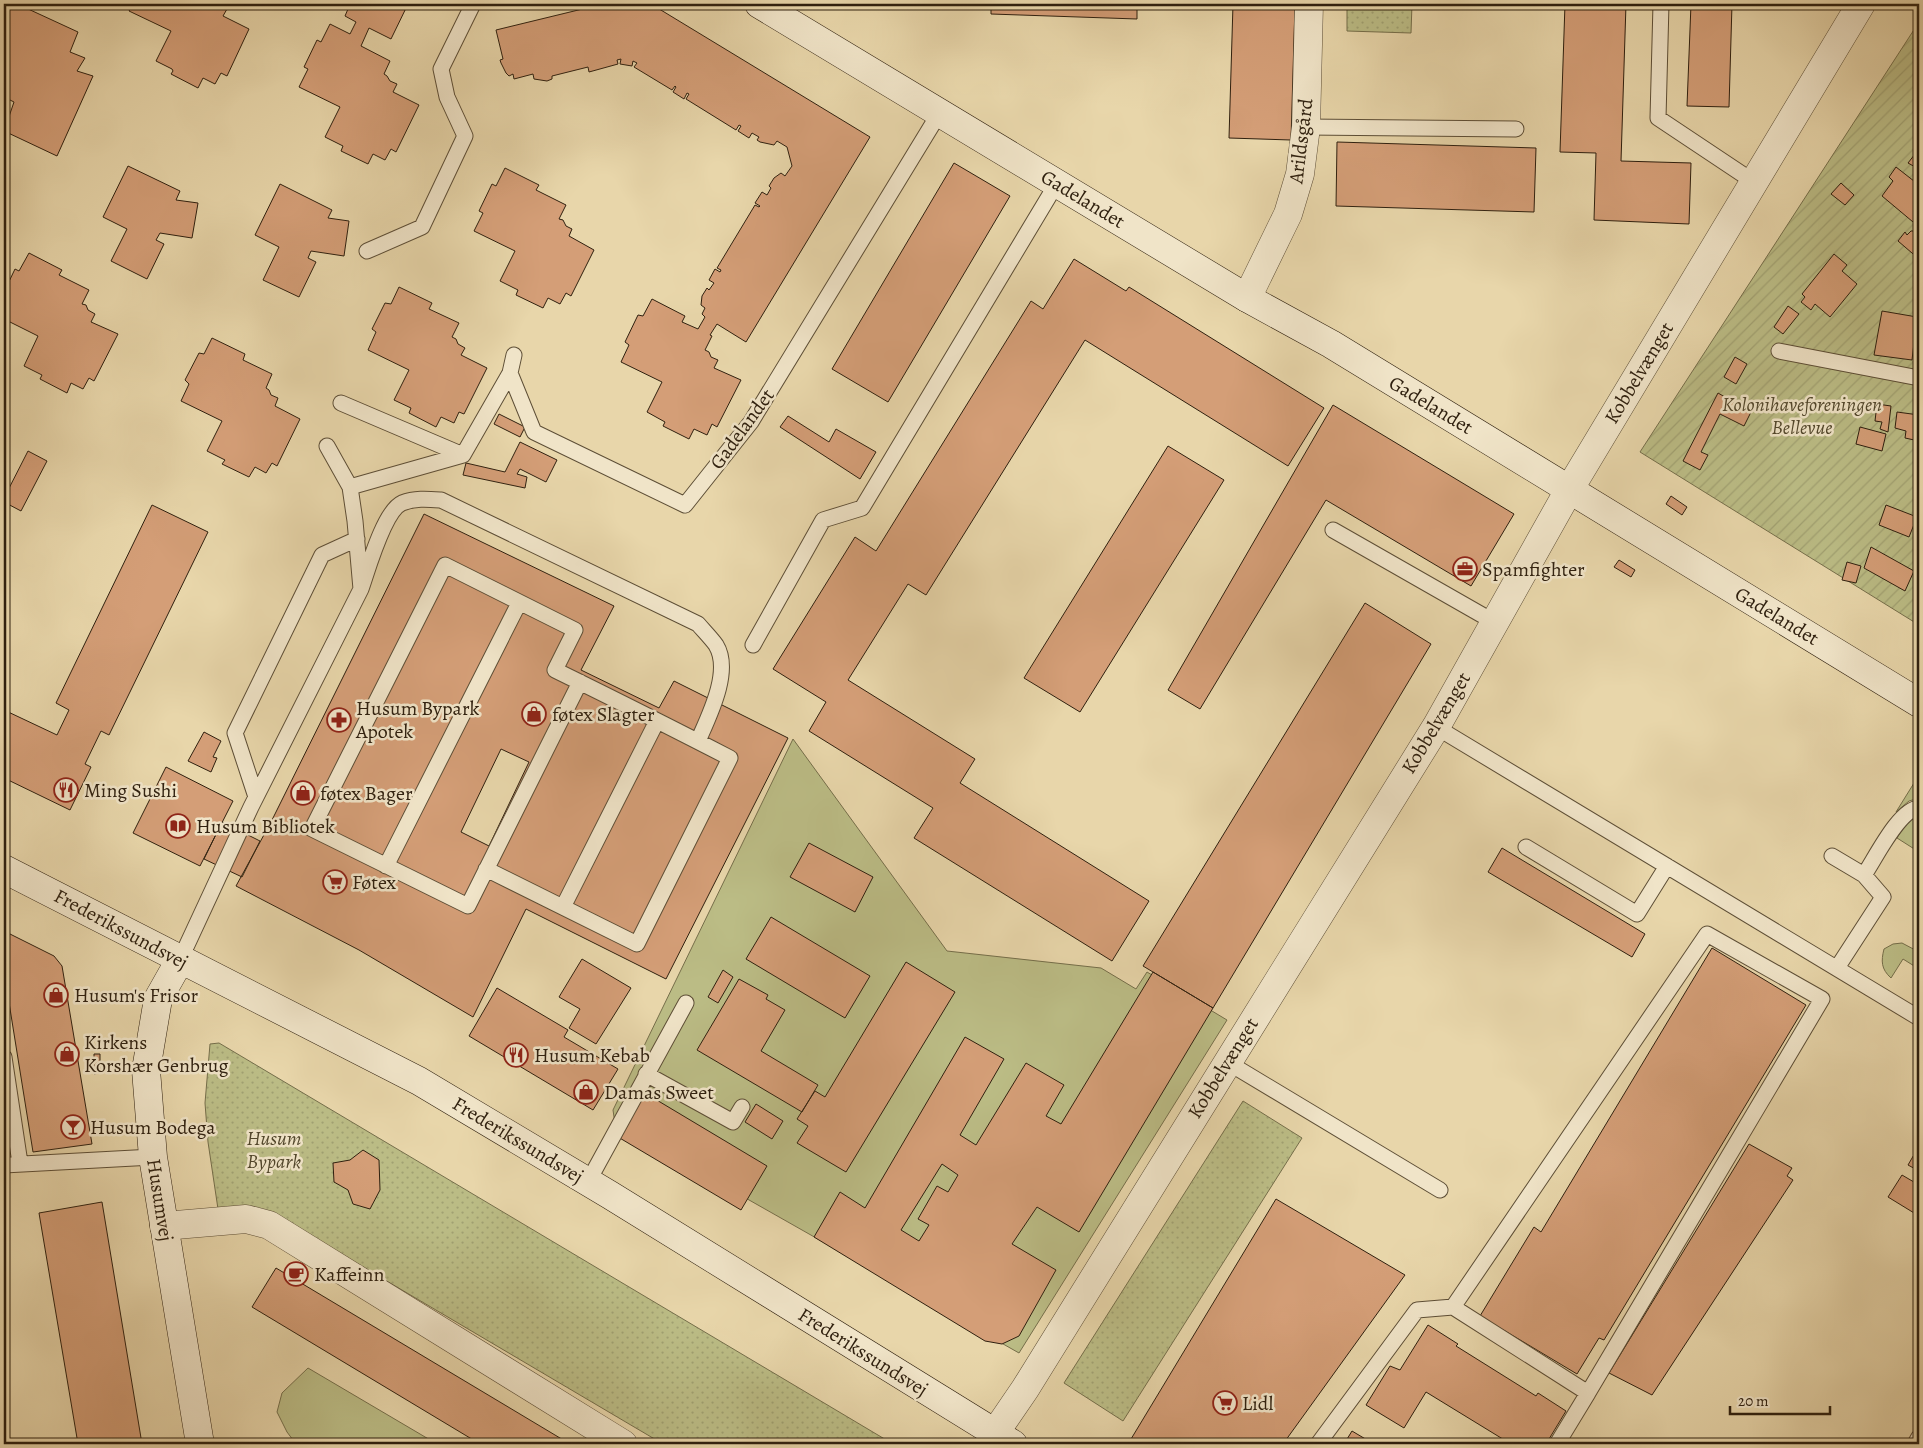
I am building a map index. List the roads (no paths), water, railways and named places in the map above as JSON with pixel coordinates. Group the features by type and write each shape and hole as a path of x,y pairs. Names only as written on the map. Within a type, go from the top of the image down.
{"street":[{"name":"Gadelandet","path":"759,4 1247,298 1331,344 1919,703"},
{"name":"Arildsgård","path":"1247,298 1288,214 1300,174 1306,127 1309,4"},
{"name":"Kobbelvænget","path":"1004,1439 1025,1389 1436,727 1569,490 1861,4"},
{"name":"Frederikssundsvej","path":"4,869 92,912 180,960 418,1081 588,1182 1004,1439"},
{"name":"Husumvej","path":"180,960 158,999 146,1070 153,1157 200,1444"},
{"path":"164,1226 246,1219 269,1225 623,1444"}],"lane":[{"path":"367,251 422,228 465,136 447,97 441,69 473,4"},
{"path":"1661,4 1658,118 1754,182"},
{"name":"Gadelandet","path":"510,373 534,432 685,505 751,422 940,112"},
{"path":"1306,127 1516,129"},
{"path":"753,645 822,520 862,508 1057,183"},
{"path":"1779,351 1919,378"},
{"path":"350,487 463,455 510,373 514,355"},
{"path":"341,403 463,455"},
{"path":"327,446 350,487 361,589"},
{"path":"180,960 256,797 361,589 386,520 400,504 419,499 440,500 698,624 717,646 723,672 710,715 698,741"},
{"path":"1333,530 1496,623"},
{"path":"256,797 235,733 322,555 357,538"},
{"path":"486,868 636,944 730,758 657,720 580,682 555,670 575,630 445,565 312,829 468,906 486,868 580,682"},
{"path":"386,866 519,602"},
{"path":"563,907 657,720"},
{"path":"1436,727 1919,1018"},
{"path":"1864,875 1900,818 1914,808 1919,808"},
{"path":"1526,847 1637,914 1667,866"},
{"path":"1832,856 1864,875 1883,898 1837,968"},
{"path":"1453,1306 1707,934 1822,999 1557,1444"},
{"path":"588,1182 686,1003"},
{"path":"4,1057 20,1163"},
{"path":"1227,1062 1440,1190"},
{"path":"646,1074 733,1122 742,1107"},
{"path":"4,1165 153,1157"},
{"path":"1318,1444 1417,1310 1453,1306 1588,1393"},
{"path":"1915,1444 1919,1438"}],"place":[{"name":"Spamfighter","path":"1465,569"},
{"name":"føtex Slagter","path":"534,714"},
{"name":"Husum Bypark Apotek","path":"339,720"},
{"name":"Ming Sushi","path":"66,790"},
{"name":"føtex Bager","path":"303,793"},
{"name":"Husum Bibliotek","path":"178,826"},
{"name":"Føtex","path":"335,882"},
{"name":"Husum's Frisor","path":"56,995"},
{"name":"Kirkens Korshær Genbrug","path":"67,1054"},
{"name":"Husum Kebab","path":"516,1055"},
{"name":"Damas Sweet","path":"586,1092"},
{"name":"Husum Bodega","path":"73,1127"},
{"name":"Kaffeinn","path":"296,1274"},
{"name":"Lidl","path":"1225,1403"}],"park label":[{"name":"Kolonihaveforeningen Bellevue","path":"1802,416"},
{"name":"Husum Bypark","path":"274,1150"}]}
